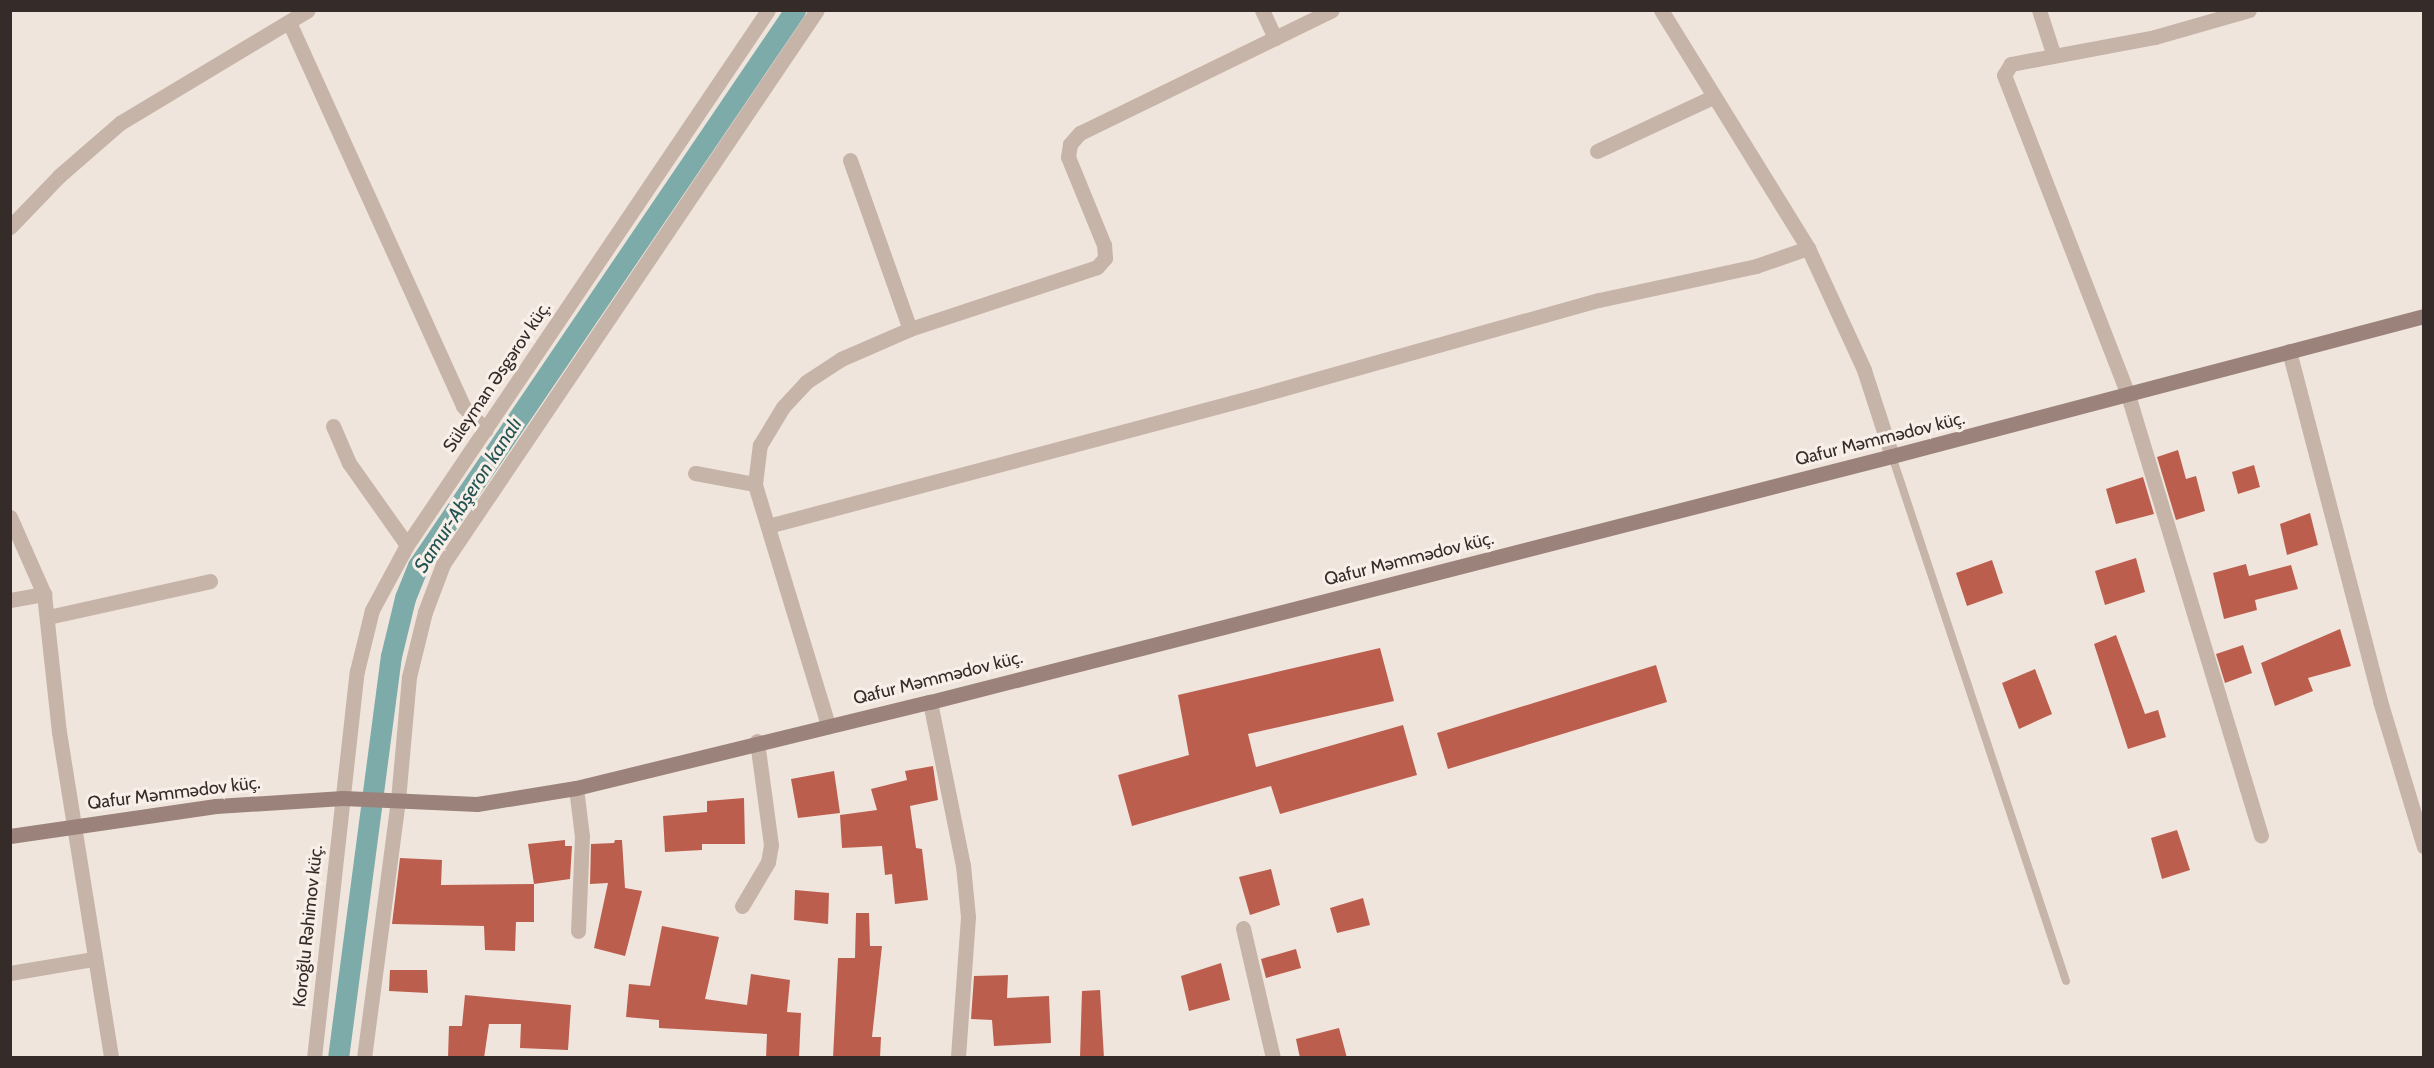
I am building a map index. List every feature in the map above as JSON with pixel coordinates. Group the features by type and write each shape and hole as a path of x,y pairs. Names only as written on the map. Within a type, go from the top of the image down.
{"street":[{"path":"10,227 60,176 120,123 308,10"},
{"name":"Süleyman Əsgərov küç.","path":"343,798 362,642 372,610 407,545 768,10"},
{"path":"364,1058 398,800 409,676 425,612 443,564 817,10"},
{"path":"1262,10 1275,38"},
{"path":"828,725 755,484 760,445 783,407 806,382 841,359 910,329 1097,267 1105,258 1104,245 1071,171 1070,144 1080,133 1332,10"},
{"path":"1661,10 1808,248 1864,370 1892,456"},
{"path":"2039,10 2054,53"},
{"path":"2249,10 2155,37 2054,53 2011,64 2004,75 2006,88 2128,395 2261,835"},
{"path":"289,22 463,406 485,430"},
{"path":"1597,151 1713,97"},
{"path":"850,160 910,329"},
{"path":"768,526 1242,400 1599,300 1756,266 1808,248"},
{"name":"Qafur Məmmədov küç.","path":"10,836 197,808 343,798 477,804 576,788 757,741 930,702 1892,456 2424,316"},
{"path":"2289,351 2380,701 2424,847"},
{"path":"333,426 349,463 407,545"},
{"path":"695,473 755,484"},
{"path":"10,517 44,594 59,732 111,1058"},
{"path":"48,617 210,581"},
{"path":"10,600 44,594"},
{"path":"930,702 963,865 968,917 958,1058"},
{"path":"742,906 768,862 771,845 757,741"},
{"path":"576,788 582,836 578,931"},
{"name":"Koroğlu Rəhimov küç.","path":"314,1058 343,798"},
{"path":"1243,928 1273,1058"},
{"path":"10,973 94,959"}],"lane":[{"path":"1892,456 2066,981"}],"building":[{"path":"2178,450 2186,479 2196,476 2205,511 2176,520 2157,457"},
{"path":"2254,465 2260,487 2238,494 2232,472"},
{"path":"2143,477 2154,514 2116,524 2106,489"},
{"path":"2310,513 2318,545 2287,555 2280,524"},
{"path":"2136,558 2145,592 2105,605 2095,571"},
{"path":"1992,560 2003,593 1967,606 1956,573"},
{"path":"2246,564 2249,576 2291,565 2298,589 2255,600 2257,610 2224,619 2213,573"},
{"path":"2340,629 2351,666 2308,678 2313,691 2275,706 2261,663"},
{"path":"2116,635 2145,714 2158,710 2166,737 2128,749 2094,644"},
{"path":"2243,645 2252,673 2225,683 2216,654"},
{"path":"1380,648 1394,701 1248,734 1256,767 1403,725 1417,775 1280,814 1271,786 1132,826 1118,775 1189,755 1178,695"},
{"path":"1656,665 1667,702 1448,769 1437,733"},
{"path":"2035,669 2052,714 2019,729 2002,683"},
{"path":"933,766 938,800 910,806 916,848 922,849 928,900 895,904 892,874 885,875 882,846 842,848 840,815 877,810 871,789 907,780 905,771"},
{"path":"834,771 840,813 798,818 791,779"},
{"path":"744,798 745,844 702,844 702,850 665,852 663,816 707,812 707,801"},
{"path":"2177,830 2190,870 2162,879 2151,838"},
{"path":"565,840 565,846 572,846 570,879 534,884 528,844"},
{"path":"615,840 622,840 625,888 642,891 625,956 594,948 608,883 590,884 591,844 614,843"},
{"path":"400,858 442,860 441,885 534,884 534,922 516,922 515,951 485,950 484,926 392,924"},
{"path":"1271,869 1280,905 1250,915 1239,877"},
{"path":"795,890 829,893 828,924 794,920"},
{"path":"1363,898 1370,925 1337,933 1330,908"},
{"path":"856,913 869,913 870,946 882,946 872,1037 881,1037 880,1058 833,1058 838,958 855,958"},
{"path":"662,926 719,937 705,999 747,1005 751,974 790,980 787,1012 801,1013 799,1058 766,1058 767,1034 659,1028 659,1020 626,1017 629,984 650,986"},
{"path":"1296,949 1301,968 1266,978 1261,959"},
{"path":"1221,963 1230,1000 1189,1011 1181,976"},
{"path":"390,970 427,970 428,993 389,991"},
{"path":"1008,975 1007,998 1049,996 1051,1043 994,1046 992,1020 971,1019 974,976"},
{"path":"1100,990 1104,1058 1080,1058 1082,991"},
{"path":"465,995 571,1005 568,1050 520,1048 521,1024 489,1024 484,1058 448,1058 449,1026 462,1026"},
{"path":"1339,1028 1347,1058 1300,1058 1296,1039"}],"waterway":[{"name":"Samur-Abşeron kanalı","path":"338,1058 391,656 405,598 418,566 795,10"}]}
